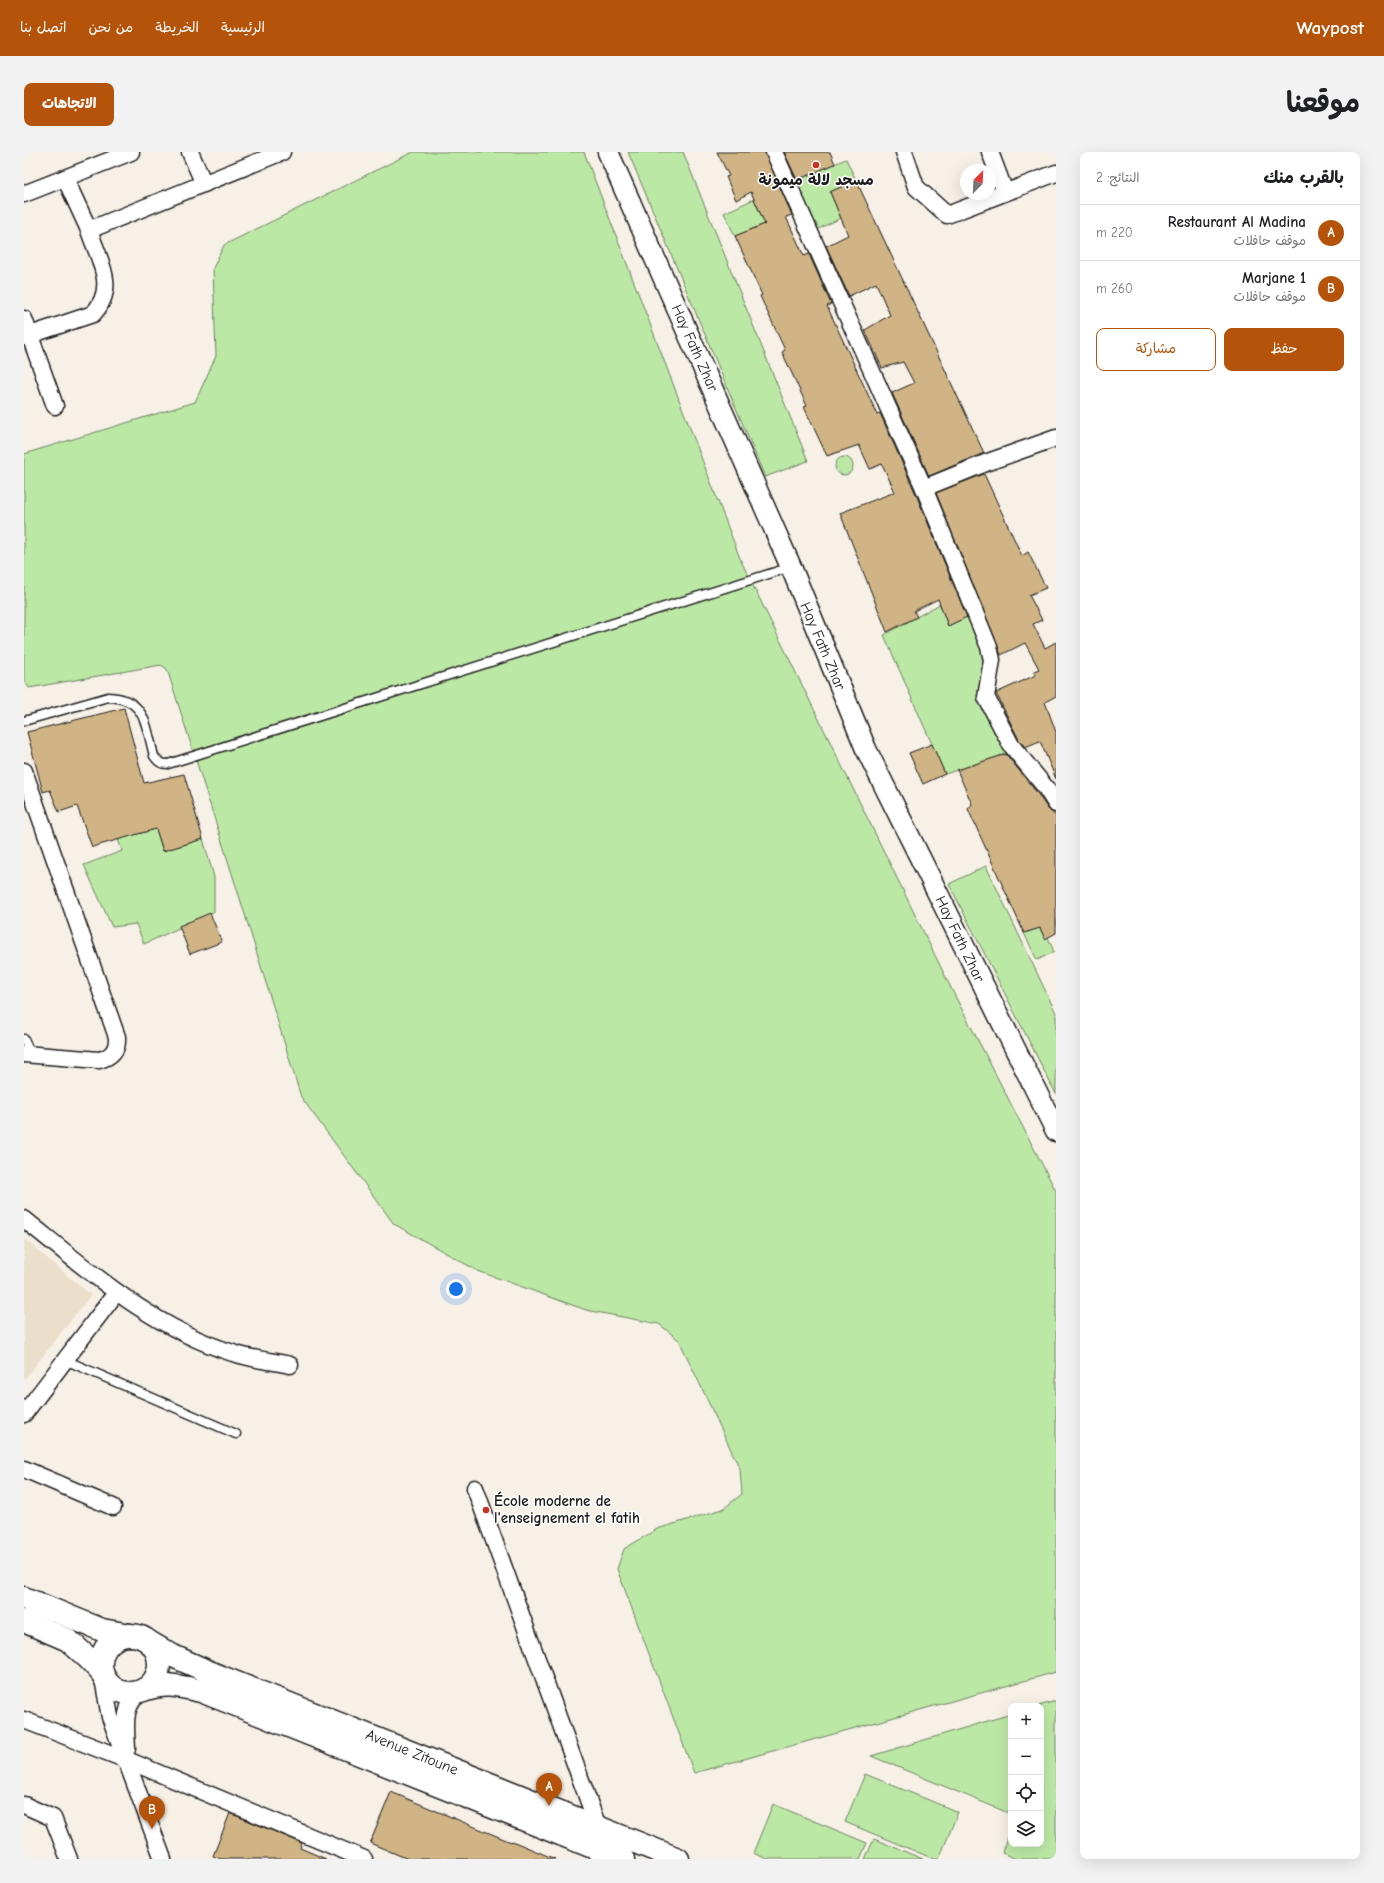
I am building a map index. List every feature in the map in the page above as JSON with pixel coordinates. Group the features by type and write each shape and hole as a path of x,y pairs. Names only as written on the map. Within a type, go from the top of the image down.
{"main road":[{"name":"Avenue Zitoune","path":"24,1598 102,1630 140,1638 173,1656 209,1672 678,1859"},
{"path":"24,1621 68,1640 88,1658 113,1688 122,1692 131,1693 142,1691 151,1684 159,1667 155,1649 140,1638 122,1636 113,1640 107,1646 102,1659 102,1673"},
{"name":"Avenue Zitoune","path":"142,1691 158,1685 176,1685 201,1691 623,1859"}],"street":[{"path":"24,194 131,152"},
{"path":"190,152 204,184"},
{"name":"Hay Fath Zhar","path":"608,152 791,567 866,749 1056,1132"},
{"path":"774,152 924,488 989,647 992,660 986,697 1011,745 1046,788 1056,804"},
{"path":"904,152 916,187 947,215 1056,173"},
{"path":"990,152 1005,192"},
{"path":"89,230 278,153"},
{"path":"27,336 93,314 100,306 105,296 107,287 105,276 89,230 65,178"},
{"path":"24,319 27,336 55,406"},
{"path":"924,488 988,462 1056,438"},
{"path":"24,771 117,1037 116,1048 110,1056 99,1060 27,1055"},
{"path":"24,1219 116,1293 175,1329 233,1353 290,1365"},
{"path":"24,1414 116,1293"},
{"path":"24,1469 113,1507"},
{"path":"475,1488 598,1827"},
{"path":"102,1673 110,1717 163,1859"},
{"path":"127,1760 127,1707 133,1697 142,1691"},
{"path":"24,1720 127,1760 364,1859"},
{"path":"24,1805 53,1818 69,1859"}],"lane":[{"path":"24,721 108,697 121,697 132,702 141,711 154,756 157,761 162,764 168,764 791,567"},
{"path":"24,1039 27,1055"},
{"path":"65,1360 236,1434"}],"shaded area":[{"path":"24,1239 91,1295 24,1380"}],"green space":[{"path":"413,152 584,152 741,561 954,994 1056,1191 1056,1672 694,1773 617,1569 624,1549 657,1529 723,1509 742,1494 740,1469 679,1340 659,1324 586,1310 478,1271 394,1224 301,1097 167,669 161,665 29,688 24,680 24,454 195,402 216,356 213,268 224,245"},
{"path":"628,152 683,152 808,461 765,477"},
{"path":"846,159 856,180 830,192 841,218 816,230 796,182 798,179"},
{"path":"754,199 765,224 735,236 724,213"},
{"path":"844,457 850,460 853,466 850,472 844,475 838,472 835,466 838,460"},
{"path":"940,604 948,626 969,616 985,659 980,695 1010,753 945,774 884,635"},
{"path":"156,829 163,851 203,839 214,877 214,912 144,944 136,924 112,927 84,865 122,851 118,839"},
{"path":"986,866 1056,1013 1056,1094 949,884"},
{"path":"1040,928 1045,938 1048,937 1054,952 1037,960 1024,933"},
{"path":"1056,1701 1056,1859 1016,1859 1002,1853 1008,1834 1008,1847 1044,1847 1044,1704"},
{"path":"1008,1715 1008,1813 871,1756"},
{"path":"865,1774 958,1812 939,1859 934,1859 845,1822"},
{"path":"773,1804 867,1843 860,1859 767,1859 753,1853"},
{"path":"874,1839 923,1859 865,1859"}],"building":[{"path":"717,152 765,152 792,215 786,217 804,256 809,254 831,304 827,306 877,414 880,413 915,492 967,617 948,626 938,599 914,611 917,617 887,632 840,513 895,492 882,464 870,469 859,445 827,456 804,407 807,406 782,352 785,350 760,296 762,295 735,236 765,224 751,192 736,200 726,177 729,176"},
{"name":"مسجد لالة ميمونة","path":"784,152 830,152 835,164 797,180"},
{"path":"856,180 984,453 929,476 892,393 914,383 903,362 882,368 865,330 890,315 876,283 849,296 826,246 848,235 830,192"},
{"path":"984,474 1022,556 1028,552 1046,588 1029,595 1042,620 1033,624 1045,648 1056,642 1056,696 1045,702 1056,732 1056,779 1040,741 1025,747 1019,740 996,693 1036,675 1034,671 1039,669 1025,643 1001,655 936,493"},
{"path":"124,708 144,783 184,774 203,839 163,851 156,829 92,847 77,806 59,812 50,790 43,792 27,732"},
{"path":"932,744 945,774 923,784 909,753"},
{"path":"1006,754 1048,809 1056,816 1056,933 1045,939 1040,928 1024,933 968,809 972,804 957,770"},
{"path":"210,913 222,942 190,954 179,926"},
{"path":"391,1792 555,1859 408,1859 370,1843"},
{"path":"230,1813 302,1843 300,1848 326,1859 221,1859 213,1856"}],"place":[{"name":"مسجد لالة ميمونة","path":"816,165"},
{"name":"École moderne de l'enseignement el fatih","path":"486,1510"},
{"name":"Restaurant Al Madina","path":"549,1806"},
{"name":"Marjane 1","path":"152,1829"}]}
